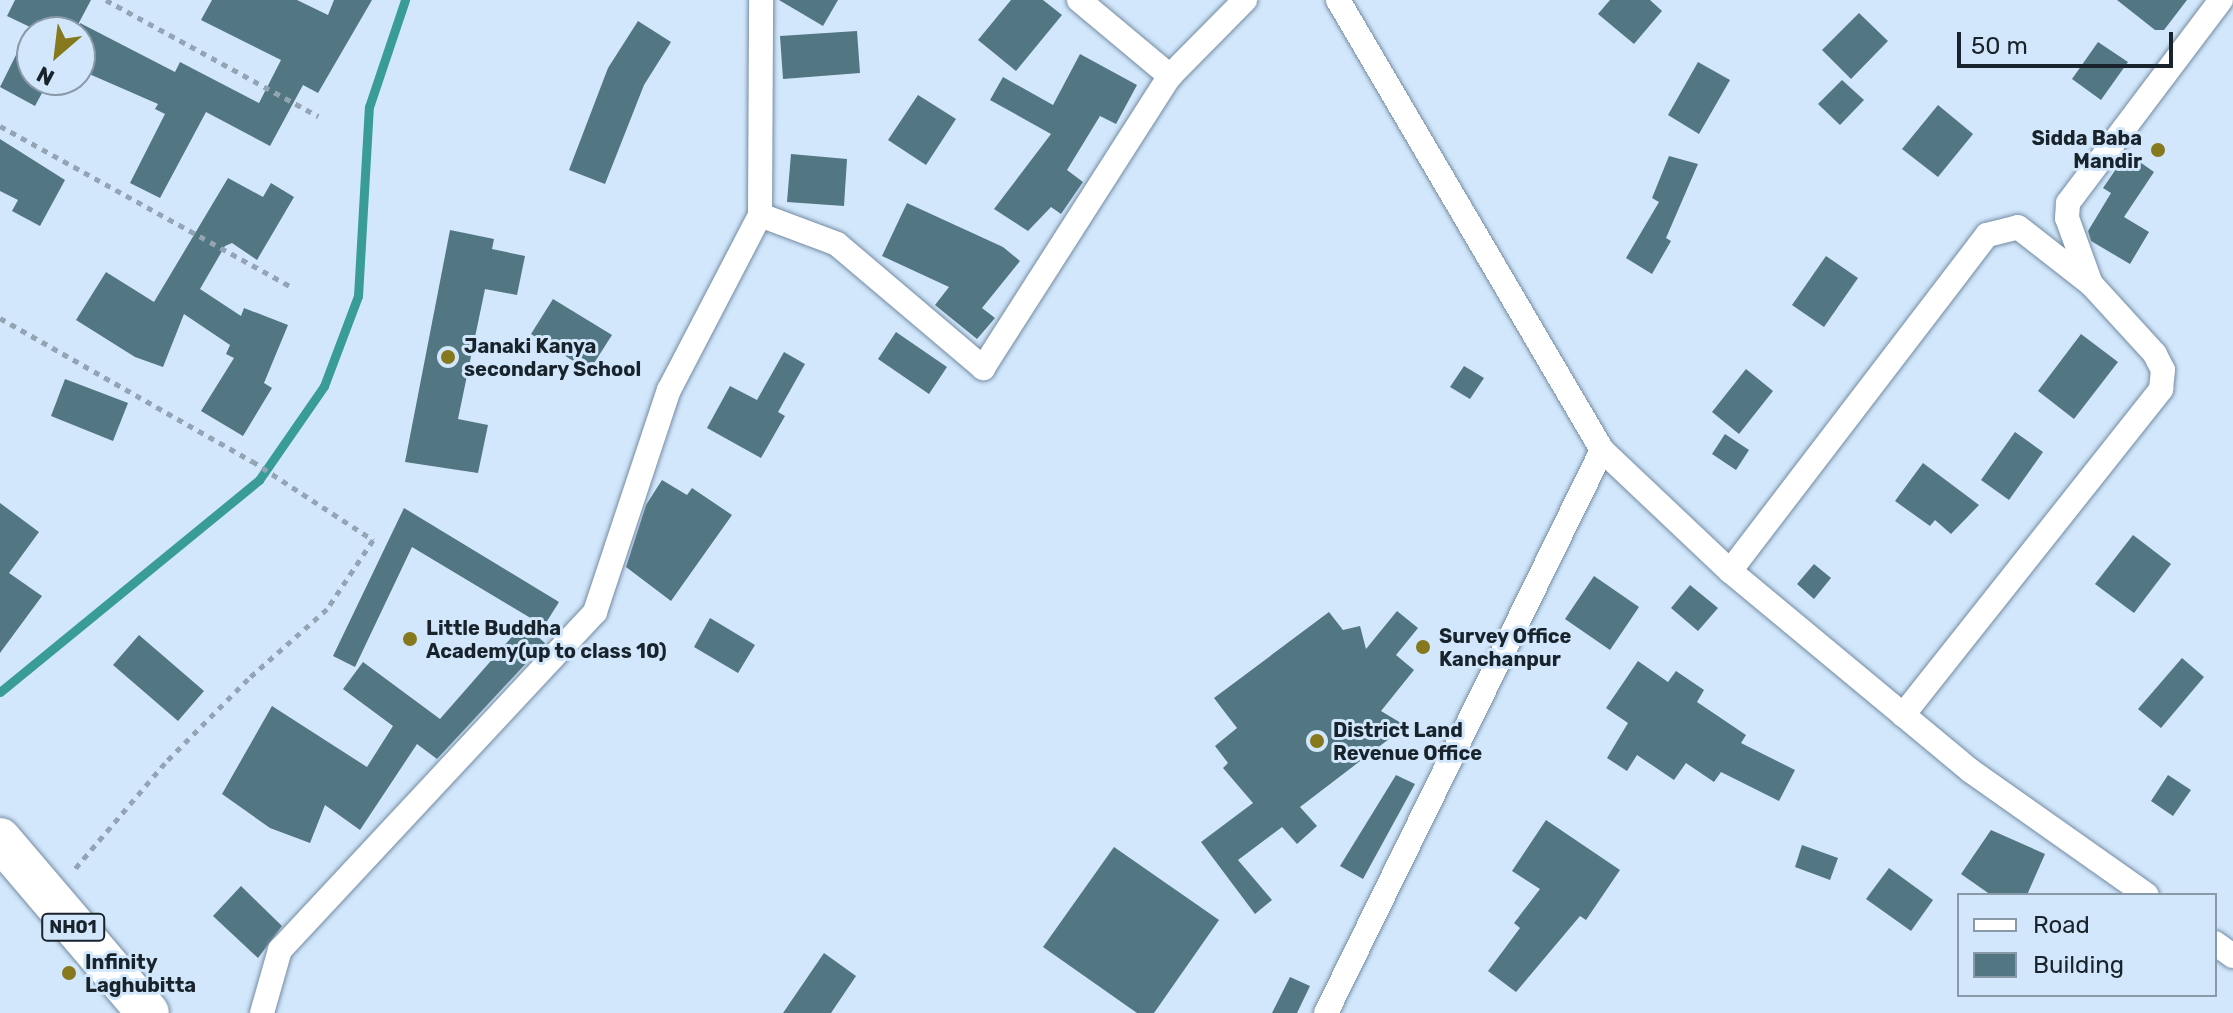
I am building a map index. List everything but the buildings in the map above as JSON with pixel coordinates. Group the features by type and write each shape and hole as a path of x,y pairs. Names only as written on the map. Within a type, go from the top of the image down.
{"highway":[{"name":"NH01","path":"0,839 134,1008"}],"street":[{"path":"262,1013 280,950 595,612 669,390 760,215 761,0"},
{"path":"1079,0 1170,76"},
{"path":"760,215 837,244 983,368 1170,76 1245,0"},
{"path":"1338,0 1602,450 1730,571 1971,771 2144,893"},
{"path":"2091,284 2067,218 2070,195 2221,0"},
{"path":"1730,571 1987,235 2018,227 2091,284 2155,354 2163,370 2161,389 1903,715"},
{"path":"1326,1013 1602,450"}],"path":[{"path":"106,0 318,116"},
{"path":"0,126 290,286"},
{"path":"0,318 252,461 373,540 327,609 248,679 165,763 49,899"}],"waterway":[{"path":"0,692 259,480 324,386 358,296 369,107 405,0"}],"place":[{"name":"Sidda Baba Mandir","path":"2158,150"},
{"name":"Janaki Kanya secondary School","path":"448,357"},
{"name":"Little Buddha Academy(up to class 10)","path":"410,639"},
{"name":"Survey Office Kanchanpur","path":"1423,647"},
{"name":"District Land Revenue Office","path":"1317,741"},
{"name":"Infinity Laghubitta","path":"69,973"}]}
